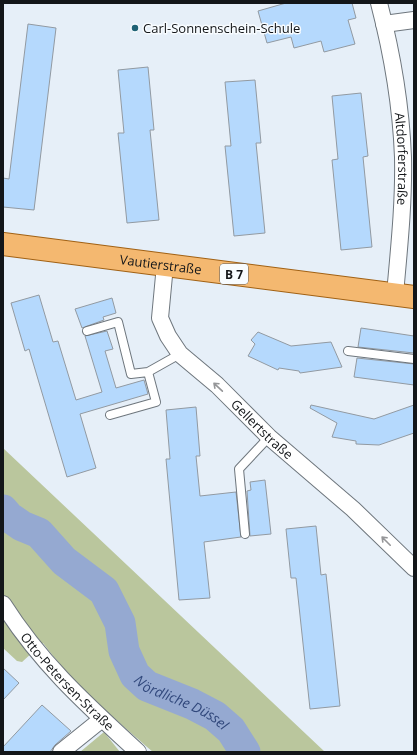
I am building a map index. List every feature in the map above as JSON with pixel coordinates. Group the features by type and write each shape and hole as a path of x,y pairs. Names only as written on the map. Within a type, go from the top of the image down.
{"main road":[{"name":"Vautierstraße","path":"3,244 405,296"}],"street":[{"name":"Altdorferstraße","path":"379,3 398,100 403,157 405,296"},
{"path":"384,24 414,20"},
{"name":"Gellertstraße","path":"165,265 160,318 168,336 180,354 217,385 269,437 353,509 414,568"},
{"name":"Otto-Petersen-Straße","path":"3,604 17,627 45,662 78,698 138,752"},
{"path":"61,752 102,719"}],"lane":[{"path":"87,331 118,322 131,374 148,372 180,354"},
{"path":"348,351 414,359"},
{"path":"110,415 156,402 148,372"},
{"path":"245,534 239,469 269,437"}],"green space":[{"path":"3,448 325,752 153,752 109,714 81,687 43,643 22,662 17,661 3,648"},
{"path":"104,732 120,752 80,752"}],"building":[{"path":"286,3 352,3 356,18 348,20 355,44 324,52 321,41 294,48 291,37 267,43 258,11"},
{"path":"28,24 56,28 34,210 3,207 3,178 9,179"},
{"path":"148,67 154,130 150,130 159,220 127,223 118,133 124,133 118,70"},
{"path":"255,80 261,143 256,143 265,233 234,236 225,146 231,146 225,82"},
{"path":"361,93 368,156 363,157 372,247 341,250 332,160 338,159 332,96"},
{"path":"39,295 53,342 58,341 76,400 102,392 85,336 107,331 113,349 105,351 116,388 144,380 148,394 80,414 96,468 67,477 29,349 25,351 11,303"},
{"path":"112,298 116,313 103,317 104,320 82,328 75,309"},
{"path":"361,328 414,336 414,353 358,347"},
{"path":"258,332 291,346 331,342 342,367 300,373 299,371 279,368 278,370 248,356 255,344 251,340"},
{"path":"357,358 414,364 414,385 354,377"},
{"path":"311,405 374,419 414,405 414,433 379,445 356,444 356,441 332,437 337,423 310,408"},
{"path":"196,407 200,456 196,456 200,496 236,492 241,537 204,542 210,598 179,600 166,459 170,459 166,410"},
{"path":"265,480 271,534 250,536 247,491 251,490 250,482"},
{"path":"316,526 321,575 326,574 340,706 310,709 296,578 291,578 286,529"},
{"path":"3,668 19,683 3,700"},
{"path":"42,705 71,731 55,745 50,752 3,752 3,747"}],"waterway":[{"name":"Nördliche Düssel","path":"3,510 9,517 22,526 39,533 64,561 104,591 120,623 124,651 135,675 147,686 192,704 215,716 231,730 245,752"}],"place":[{"name":"Carl-Sonnenschein-Schule","path":"135,28"}]}
